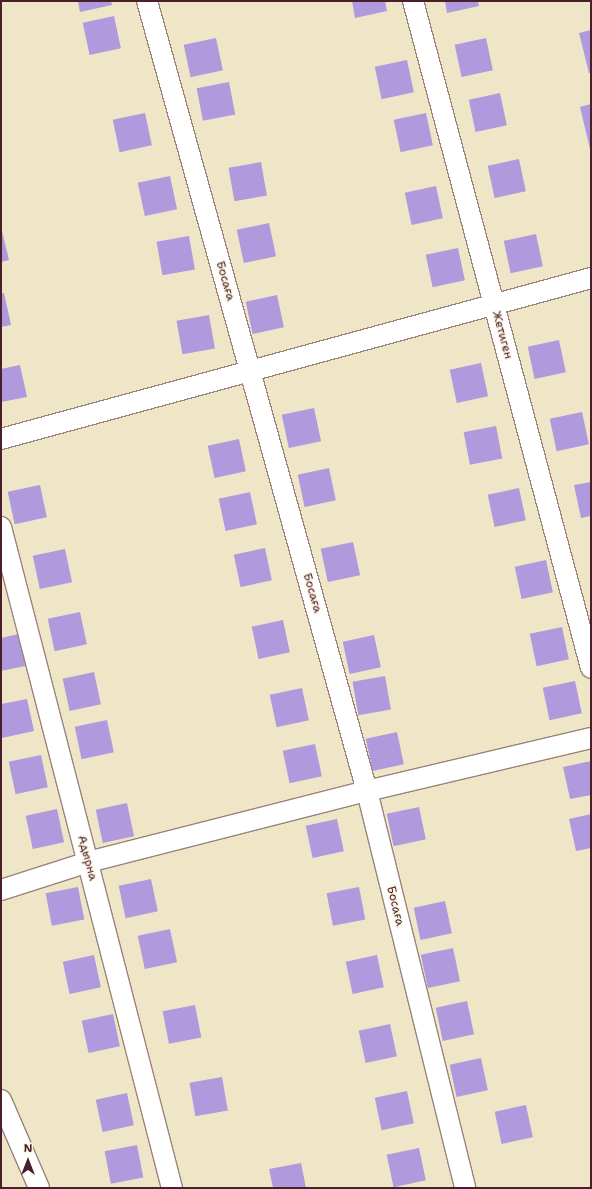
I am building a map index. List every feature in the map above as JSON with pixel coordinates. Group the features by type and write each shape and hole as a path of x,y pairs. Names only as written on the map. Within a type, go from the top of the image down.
{"street":[{"name":"Босаға","path":"147,1 367,791 465,1188"},
{"name":"Жетиген","path":"412,1 591,668"},
{"path":"1,439 591,278"},
{"name":"Адырна","path":"1,527 172,1188"},
{"path":"1,890 88,862 367,791 591,738"},
{"path":"1,1100 39,1188"}],"building":[{"path":"78,1 111,1 112,5 80,12"},
{"path":"352,1 385,1 387,11 355,18"},
{"path":"445,1 478,1 479,6 447,13"},
{"path":"114,16 121,48 90,55 83,23"},
{"path":"591,30 591,73 589,73 579,33"},
{"path":"216,38 223,70 191,77 184,45"},
{"path":"486,38 493,70 462,77 455,45"},
{"path":"407,60 414,92 382,99 375,67"},
{"path":"229,82 235,114 203,121 197,88"},
{"path":"500,93 507,125 476,132 469,100"},
{"path":"591,104 591,149 590,149 580,107"},
{"path":"145,113 152,145 120,152 113,120"},
{"path":"426,113 433,145 401,152 394,120"},
{"path":"519,159 526,191 495,198 488,166"},
{"path":"261,162 267,195 234,201 229,168"},
{"path":"170,176 177,209 145,216 138,183"},
{"path":"436,186 443,218 412,225 405,193"},
{"path":"269,223 276,256 244,263 237,230"},
{"path":"1,227 9,260 1,262"},
{"path":"536,234 543,266 511,273 504,241"},
{"path":"189,236 195,269 162,275 157,242"},
{"path":"458,248 465,280 433,287 426,255"},
{"path":"4,293 11,325 1,327 1,294"},
{"path":"277,295 284,327 253,334 246,302"},
{"path":"209,315 215,348 182,354 177,321"},
{"path":"559,340 566,372 535,379 528,347"},
{"path":"481,363 488,396 457,403 450,370"},
{"path":"20,365 27,397 1,402 1,369"},
{"path":"314,408 321,441 289,448 282,415"},
{"path":"582,412 589,444 557,451 550,419"},
{"path":"496,426 502,458 470,465 464,432"},
{"path":"239,439 246,471 215,478 208,446"},
{"path":"329,468 336,500 305,507 298,475"},
{"path":"591,482 591,516 581,518 574,485"},
{"path":"40,485 47,517 15,524 8,492"},
{"path":"519,488 526,520 495,527 488,495"},
{"path":"250,492 257,524 226,531 219,499"},
{"path":"353,542 360,575 328,582 321,549"},
{"path":"265,548 272,580 241,587 234,555"},
{"path":"65,549 72,582 40,589 33,556"},
{"path":"546,560 553,592 522,599 515,567"},
{"path":"80,612 87,644 55,651 48,619"},
{"path":"283,620 290,652 259,659 252,627"},
{"path":"562,627 569,659 537,666 530,634"},
{"path":"23,633 30,665 1,671 1,638"},
{"path":"374,635 381,667 350,674 343,642"},
{"path":"94,672 101,704 70,711 63,679"},
{"path":"385,676 391,709 358,715 353,682"},
{"path":"575,681 582,713 550,720 543,688"},
{"path":"302,688 309,720 277,727 270,695"},
{"path":"27,699 34,731 2,738 1,704"},
{"path":"107,720 114,752 82,759 75,727"},
{"path":"397,732 404,764 373,771 366,739"},
{"path":"315,744 322,776 290,783 283,751"},
{"path":"41,755 48,787 16,794 9,762"},
{"path":"591,761 591,795 570,799 563,767"},
{"path":"127,803 134,836 103,843 96,810"},
{"path":"419,807 426,839 394,846 387,814"},
{"path":"57,809 64,842 33,849 26,816"},
{"path":"591,814 591,848 576,851 569,819"},
{"path":"337,819 344,851 313,858 306,826"},
{"path":"151,879 158,911 126,918 119,886"},
{"path":"78,887 84,919 52,926 46,893"},
{"path":"359,887 365,919 333,926 327,893"},
{"path":"445,901 452,933 421,940 414,908"},
{"path":"170,929 177,962 145,969 138,936"},
{"path":"453,948 460,981 428,988 421,955"},
{"path":"94,955 101,987 70,994 63,962"},
{"path":"377,955 384,987 353,994 346,962"},
{"path":"467,1001 474,1034 443,1041 436,1008"},
{"path":"195,1005 201,1037 169,1044 163,1011"},
{"path":"113,1014 120,1046 89,1053 82,1021"},
{"path":"390,1024 397,1056 366,1063 359,1031"},
{"path":"481,1058 488,1090 457,1097 450,1065"},
{"path":"222,1077 228,1110 195,1116 190,1083"},
{"path":"407,1091 414,1123 382,1130 375,1098"},
{"path":"127,1093 134,1125 103,1132 96,1100"},
{"path":"526,1105 533,1137 502,1144 495,1112"},
{"path":"137,1145 143,1177 111,1184 105,1151"},
{"path":"419,1148 426,1180 394,1187 387,1155"},
{"path":"301,1163 306,1188 273,1188 269,1169"}]}
